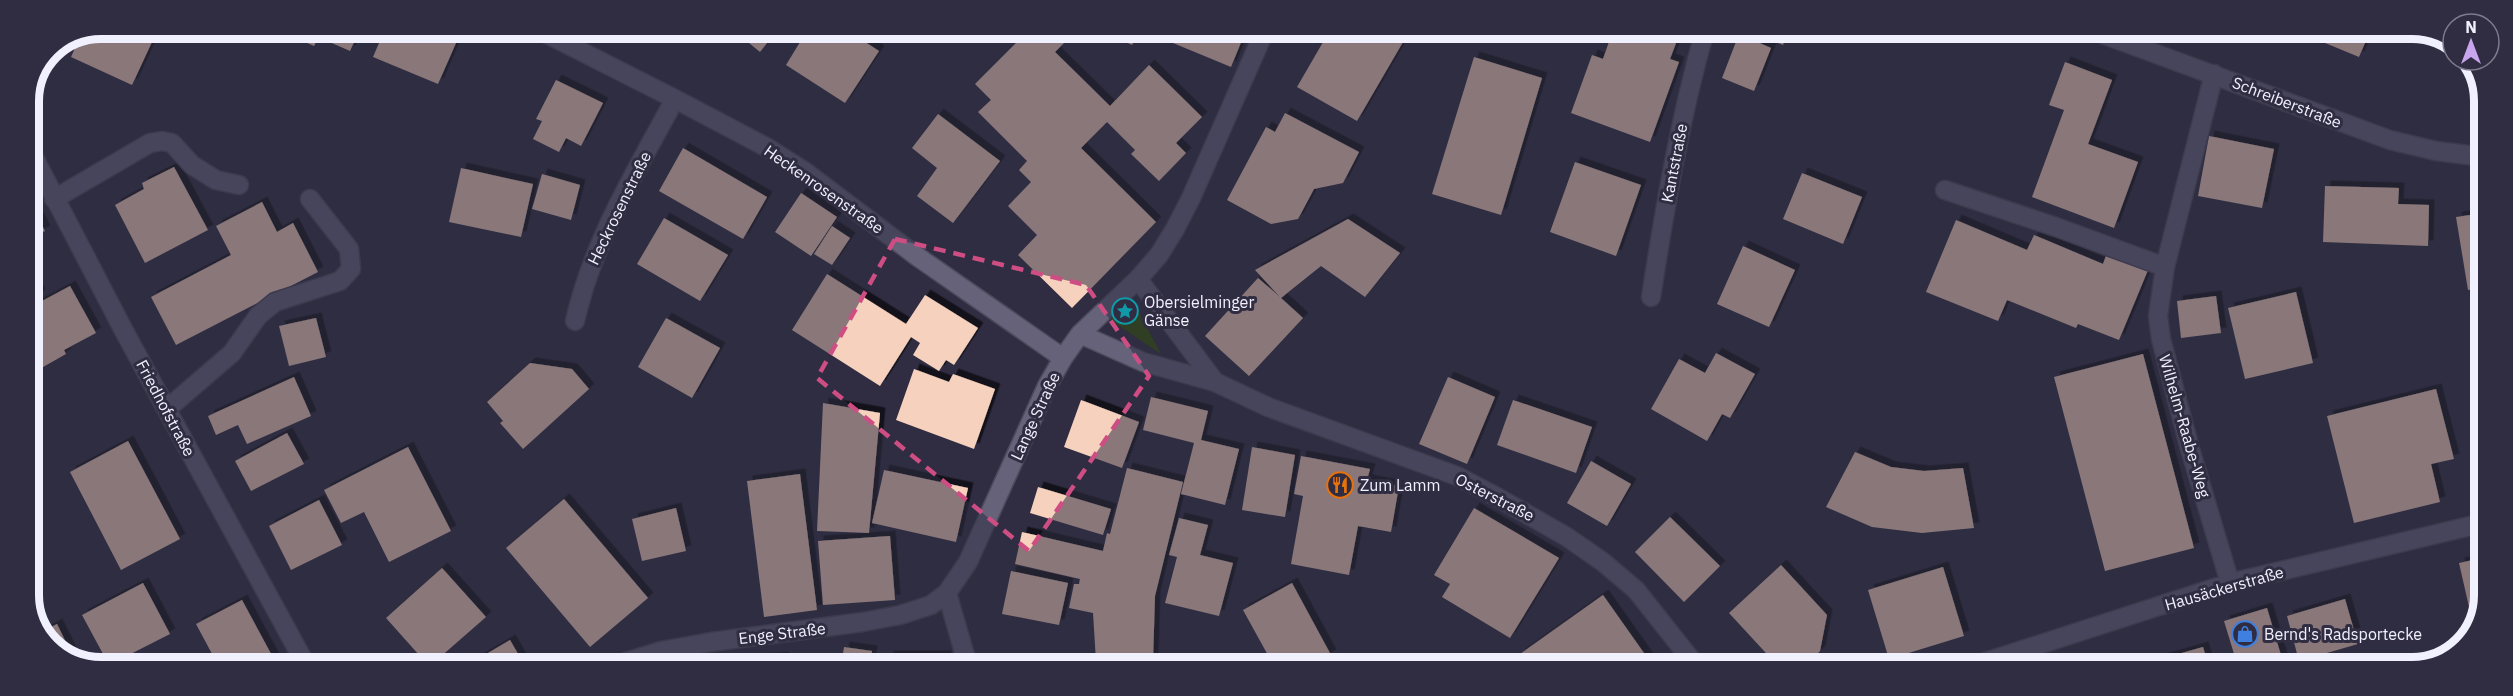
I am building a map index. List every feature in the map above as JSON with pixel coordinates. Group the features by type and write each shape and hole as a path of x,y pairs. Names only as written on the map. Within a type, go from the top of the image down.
{"street":[{"name":"Heckenrosenstraße","path":"557,39 768,148 804,171 918,256 1064,358"},
{"name":"Lange Straße","path":"948,593 968,562 1047,386 1064,358 1080,334 1138,279 1159,255 1191,198 1261,39"},
{"name":"Kantstraße","path":"1651,297 1669,182 1687,92 1703,39"},
{"name":"Schreiberstraße","path":"2116,39 2390,140 2436,151 2474,156"},
{"name":"Wilhelm-Raabe-Weg","path":"2214,74 2165,267 2158,316 2161,339 2190,448 2230,583"},
{"name":"Heckrosenstraße","path":"575,321 582,289 608,225 675,99"},
{"path":"54,199 150,143 162,141 172,143 192,165 216,180 239,185"},
{"name":"Friedhofstraße","path":"39,170 302,657"},
{"path":"1945,190 2165,267"},
{"path":"167,409 232,353 258,316 275,302 340,281 351,269 349,249 310,199"},
{"name":"Osterstraße","path":"1138,279 1215,382"},
{"name":"Osterstraße","path":"1080,334 1143,362 1215,382 1268,407 1457,476 1534,517 1603,562 1636,590 1689,657"},
{"name":"Hausäckerstraße","path":"2001,657 2230,583 2474,525"},
{"path":"948,593 966,657"},
{"name":"Enge Straße","path":"642,657 711,642 864,622 900,615 931,605 948,593"}],"highlighted area":[{"path":"895,239 1086,285 1149,376 1029,551 817,378"}],"green space":[{"path":"1131,298 1161,354 1109,319"}],"building":[{"path":"153,39 132,85 71,57 77,44 89,40"},
{"path":"298,39 318,39 314,46"},
{"path":"325,39 355,39 350,51"},
{"path":"381,39 446,39 456,43 438,84 373,57"},
{"path":"744,39 770,39 760,52"},
{"path":"802,39 860,39 879,51 845,103 786,65"},
{"path":"1020,39 1068,39 1055,52 1110,106 1149,65 1202,117 1176,143 1186,153 1159,181 1131,154 1135,150 1107,122 1081,148 1156,222 1072,308 1018,255 1037,235 1008,206 1031,182 1019,170 1027,161 978,112 991,100 975,84"},
{"path":"1120,39 1135,39 1132,45"},
{"path":"1175,39 1242,39 1231,67 1173,43"},
{"path":"1325,39 1405,39 1357,121 1297,87"},
{"path":"1610,39 1678,39 1670,59 1679,62 1650,142 1571,113 1592,55 1603,59"},
{"path":"1737,39 1750,39 1771,48 1754,91 1722,78"},
{"path":"1769,39 1785,39 1783,45"},
{"path":"1913,39 1925,39 1923,43"},
{"path":"2315,39 2367,39 2359,57"},
{"path":"1474,57 1542,78 1501,215 1432,194"},
{"path":"2065,62 2112,80 2088,144 2138,162 2114,228 2032,197 2064,110 2049,105"},
{"path":"556,80 603,103 581,146 566,138 559,152 533,139 542,121 536,119"},
{"path":"1285,113 1359,152 1343,183 1314,189 1298,219 1271,224 1227,200 1266,127 1275,132"},
{"path":"938,114 1000,161 953,223 917,196 937,168 912,148"},
{"path":"2209,136 2274,149 2262,208 2198,196"},
{"path":"683,148 767,197 743,239 659,191"},
{"path":"1575,162 1641,185 1616,256 1550,232"},
{"path":"174,167 208,230 145,263 115,205 144,189 142,183"},
{"path":"461,168 533,184 521,237 449,222"},
{"path":"1802,173 1862,197 1843,244 1783,219"},
{"path":"542,174 580,185 571,220 532,209"},
{"path":"2325,186 2399,188 2398,204 2429,205 2428,246 2323,242"},
{"path":"801,193 837,217 811,256 775,232"},
{"path":"262,202 277,232 293,223 318,272 176,345 151,297 231,255 216,226"},
{"path":"2474,214 2474,289 2468,290 2456,217"},
{"path":"664,218 728,255 700,301 637,264"},
{"path":"39,219 45,231 39,234"},
{"path":"1348,219 1400,253 1365,297 1321,266 1281,298 1303,318 1249,376 1205,336 1258,278 1280,297 1255,270"},
{"path":"1956,220 2027,250 2034,235 2103,264 2107,253 2148,270 2119,340 2078,324 2076,328 2007,300 1998,321 1926,292"},
{"path":"832,226 850,238 832,265 814,254"},
{"path":"1743,246 1795,270 1769,327 1717,304"},
{"path":"827,274 906,324 925,295 978,328 954,365 946,360 939,371 913,355 920,343 911,337 880,386 792,330"},
{"path":"70,286 96,333 64,350 66,354 39,369 39,303"},
{"path":"2296,292 2313,363 2245,379 2228,308"},
{"path":"2216,296 2221,333 2181,338 2177,301"},
{"path":"316,318 326,357 289,366 279,326"},
{"path":"666,318 720,348 692,398 638,367"},
{"path":"1716,353 1755,374 1730,418 1722,414 1707,441 1651,409 1679,359 1705,373"},
{"path":"2143,354 2194,548 2105,571 2054,377"},
{"path":"530,363 572,369 589,389 523,449 500,423 503,421 487,402"},
{"path":"914,369 949,382 953,374 995,389 974,449 896,420"},
{"path":"294,377 311,416 247,444 238,425 216,435 208,416"},
{"path":"1448,377 1495,397 1467,464 1419,444"},
{"path":"2436,389 2454,459 2431,464 2440,502 2354,523 2327,416"},
{"path":"1151,397 1208,411 1201,440 1239,449 1225,505 1181,494 1194,443 1143,430"},
{"path":"1081,400 1139,422 1122,468 1064,447"},
{"path":"1513,400 1592,427 1576,473 1497,445"},
{"path":"823,403 880,413 869,533 817,531"},
{"path":"287,433 304,464 251,491 235,461"},
{"path":"128,441 180,539 121,570 70,472"},
{"path":"408,447 451,531 389,562 364,512 341,523 324,490"},
{"path":"1252,447 1295,455 1285,517 1242,510"},
{"path":"1855,452 1891,467 1924,471 1963,468 1974,528 1922,533 1872,527 1826,507"},
{"path":"1301,456 1370,469 1367,480 1399,486 1391,532 1358,526 1349,575 1291,564 1303,496 1294,494"},
{"path":"1591,461 1631,484 1607,526 1567,503"},
{"path":"1127,468 1183,482 1155,596 1153,657 1096,657 1093,613 1069,608 1074,584 1079,584 1080,579 1015,564 1022,532 1103,551 1107,533 1110,534"},
{"path":"884,470 968,488 956,542 872,523"},
{"path":"800,474 817,610 764,617 747,481"},
{"path":"1038,487 1111,509 1103,535 1030,513"},
{"path":"564,499 648,598 590,647 506,548"},
{"path":"319,500 342,545 291,570 269,526"},
{"path":"676,508 686,551 642,561 632,519"},
{"path":"1474,508 1559,558 1510,638 1442,597 1450,584 1434,575"},
{"path":"1670,517 1720,566 1684,602 1635,552"},
{"path":"1179,518 1208,525 1200,555 1233,563 1219,616 1165,603 1177,557 1169,555"},
{"path":"890,536 895,600 823,605 818,541"},
{"path":"2474,560 2474,595 2471,614 2459,563"},
{"path":"1781,565 1827,615 1820,651 1814,657 1770,657 1729,613"},
{"path":"1943,567 1964,636 1896,657 1888,657 1868,590"},
{"path":"442,568 486,617 440,657 421,657 386,618"},
{"path":"1011,571 1068,583 1059,625 1002,614"},
{"path":"143,583 170,634 125,657 105,657 82,615"},
{"path":"1292,583 1331,655 1327,657 1269,657 1243,610"},
{"path":"1603,595 1647,657 1522,657 1520,654"},
{"path":"2345,599 2358,644 2313,657 2298,657 2287,616"},
{"path":"242,600 273,657 214,657 196,624"},
{"path":"2267,608 2282,657 2235,657 2224,621"},
{"path":"57,624 69,649 60,642 49,628"},
{"path":"510,640 520,657 481,657"},
{"path":"844,647 872,651 871,657 842,657"},
{"path":"2203,647 2206,657 2168,657"},
{"path":"888,656 946,656 946,657"}],"place":[{"name":"Obersielminger Gänse","path":"1125,311"},
{"name":"Zum Lamm","path":"1340,485"},
{"name":"Bernd's Radsportecke","path":"2245,634"}]}
